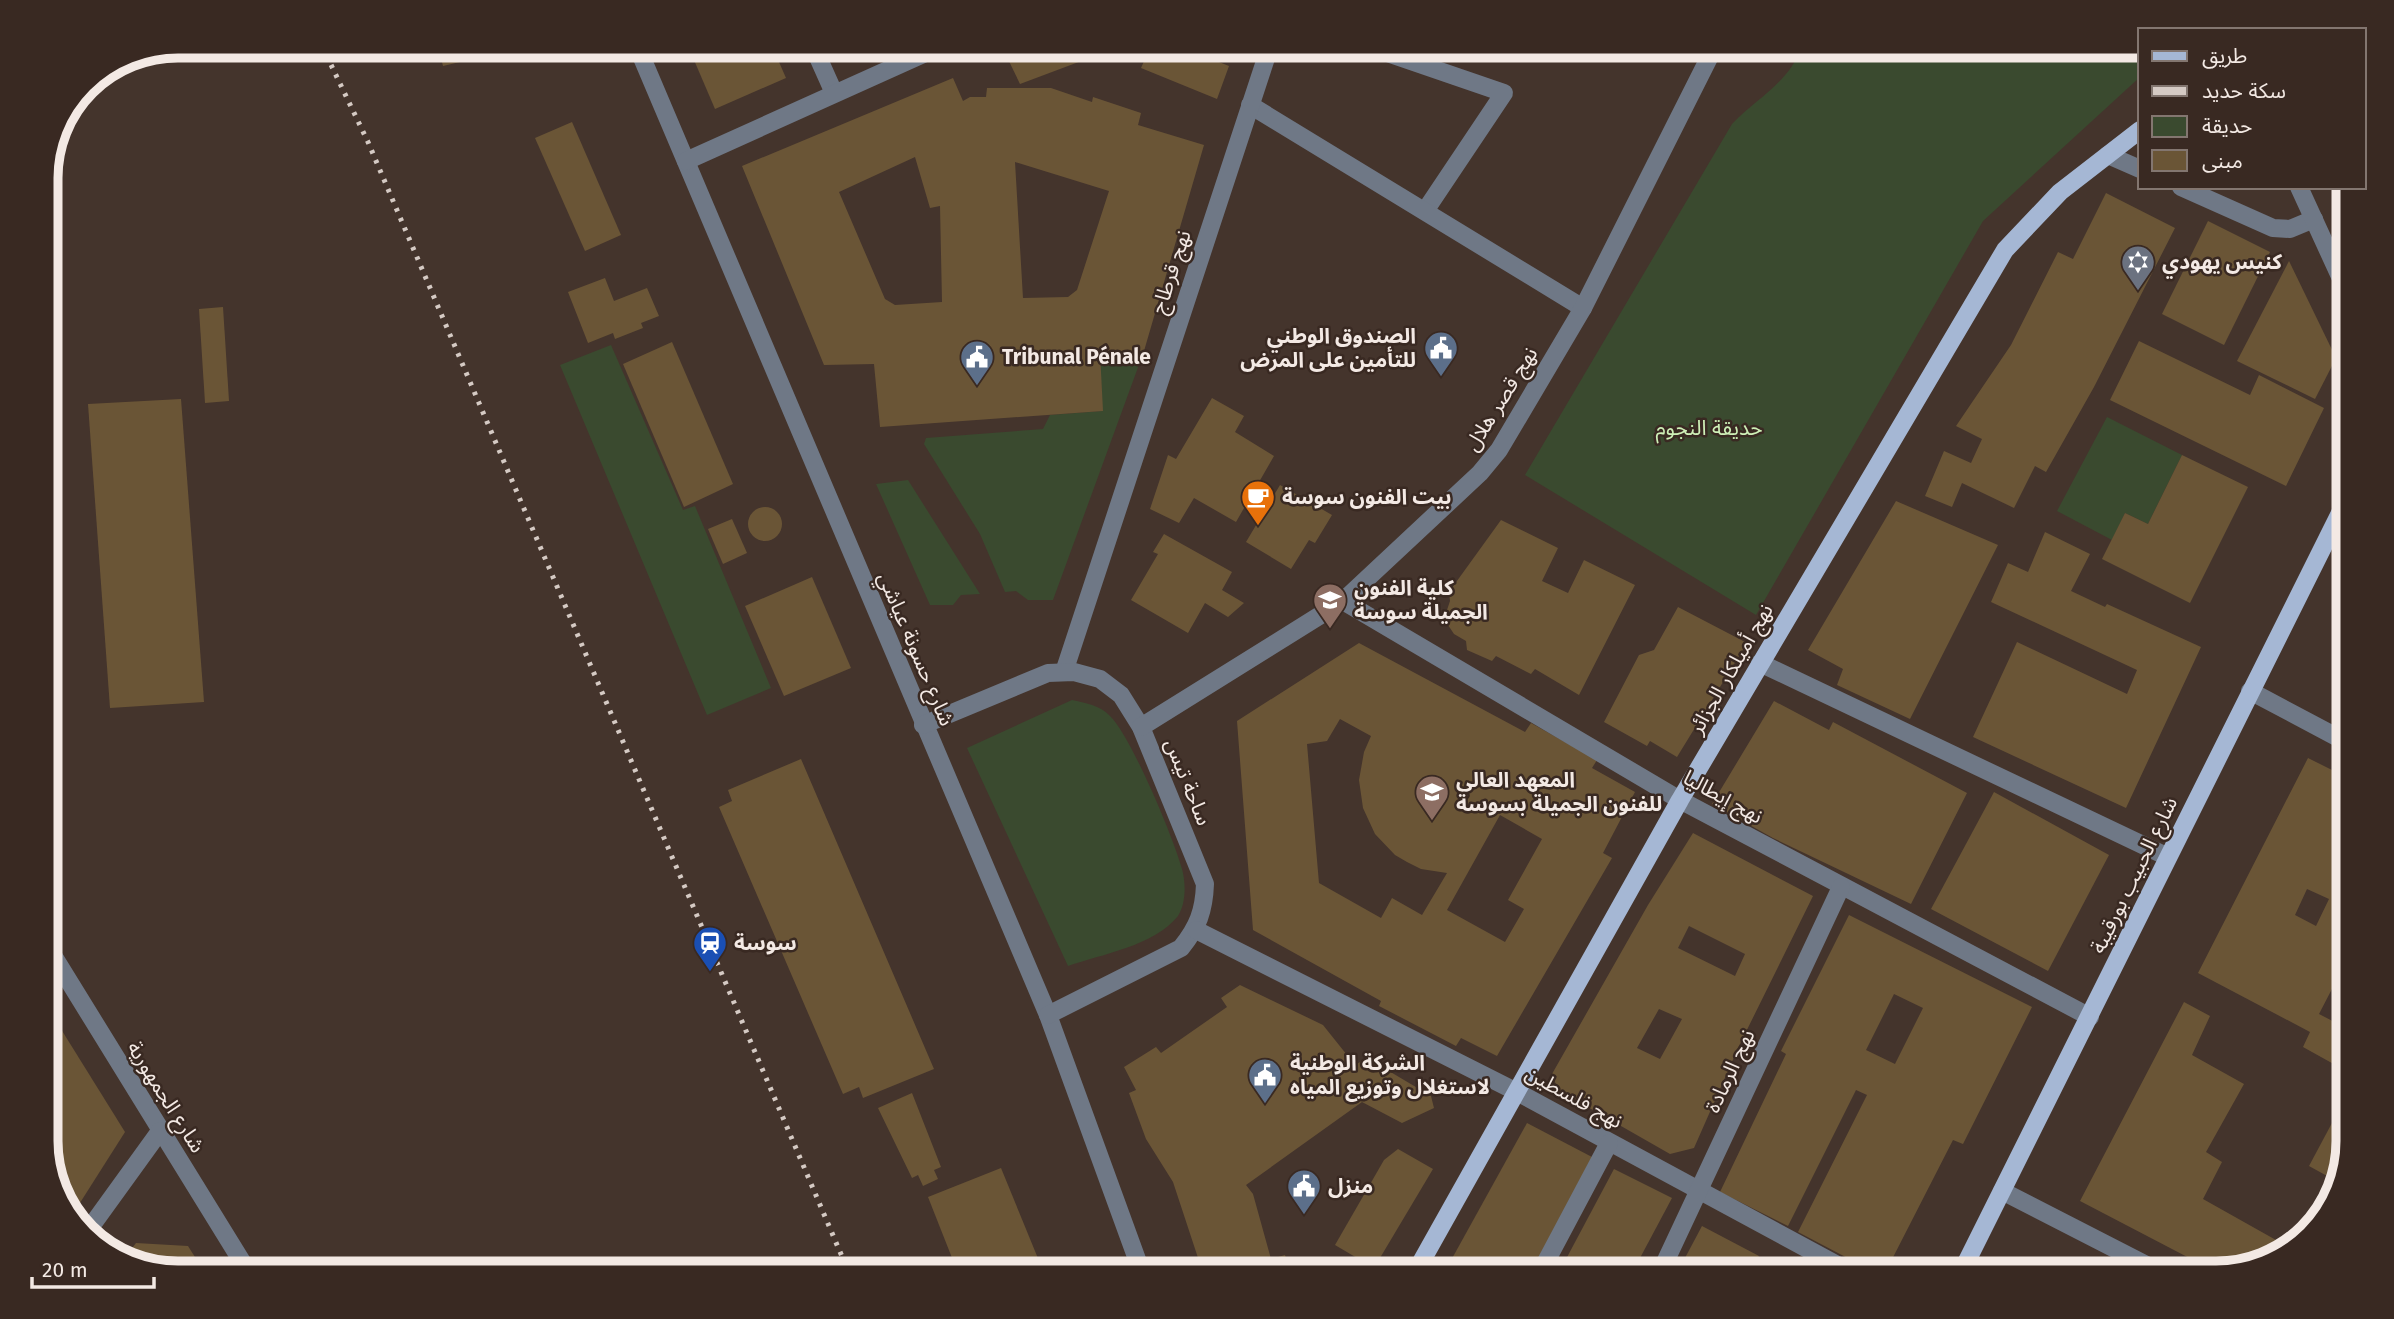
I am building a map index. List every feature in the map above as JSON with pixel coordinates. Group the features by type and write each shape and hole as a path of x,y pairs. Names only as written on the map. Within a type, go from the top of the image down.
{"main road":[{"name":"نهج أميلكار الجزائر","path":"1422,1261 1680,800 2005,250 2060,192 2138,132"},
{"name":"شارع الحبيب بورقيبة","path":"1967,1261 2336,521"}],"street":[{"name":"شارع حسونة عياشي","path":"642,58 923,725 1048,1014 1138,1261"},
{"path":"818,58 834,93"},
{"path":"686,161 914,58"},
{"name":"نهج قرطاج","path":"1064,672 1266,58"},
{"path":"1402,58 1504,93 1425,211"},
{"name":"نهج قصر هلال","path":"1141,727 1343,601 1480,473 1499,450 1583,309 1709,58"},
{"path":"1250,105 1583,309"},
{"path":"2108,155 2138,168"},
{"path":"2185,189 2273,228 2290,229 2314,219"},
{"path":"2300,189 2336,268"},
{"name":"نهج إيطاليا","path":"1343,601 1680,800 2090,1017"},
{"path":"1760,663 2168,857"},
{"name":"ساحة تيس","path":"923,725 1048,673 1074,672 1100,679 1121,695 1141,727 1205,884 1204,908 1195,930 1181,948 1161,961 1048,1014"},
{"path":"2250,691 2336,737"},
{"name":"نهج الرمادة","path":"1666,1261 1841,887"},
{"name":"نهج فلسطين","path":"1195,930 1517,1092 1829,1261"},
{"name":"شارع الجمهورية","path":"58,964 241,1261"},
{"path":"92,1224 160,1131"},
{"path":"1546,1261 1609,1143"},
{"path":"2002,1191 2139,1261"}],"green space":[{"name":"حديقة النجوم","path":"2138,58 2138,79 1983,221 1756,615 1525,475 1732,124 1781,80 1796,59"},
{"path":"611,345 683,510 695,506 771,688 707,715 560,365"},
{"path":"1144,351 1053,600 1028,600 1016,591 1005,592 980,534 924,444 926,438 1043,429 1050,415 1102,411 1100,352"},
{"path":"2107,417 2182,455 2148,524 2125,513 2112,540 2057,511"},
{"path":"908,480 980,594 961,595 953,605 930,605 876,484"},
{"path":"1072,700 1102,709 1119,727 1140,765 1161,813 1182,869 1185,887 1183,906 1178,916 1155,935 1127,948 1068,966 967,748"}],"building":[{"path":"441,58 477,58 443,66"},
{"path":"693,58 777,58 786,78 715,109"},
{"path":"1007,58 1089,58 1020,84"},
{"path":"1143,58 1209,58 1229,66 1217,99 1141,68 1145,59"},
{"path":"953,78 963,101 970,97 986,97 987,88 1051,88 1092,102 1093,97 1141,113 1138,125 1204,145 1144,351 1100,352 1103,411 880,427 874,364 824,365 742,166","holes":["915,157 930,208 940,206 942,302 895,305 885,299 839,192","1015,162 1109,191 1077,290 1068,297 1023,298"]},
{"path":"572,122 621,235 585,251 535,138"},
{"path":"2106,193 2175,228 2094,387 2046,472 2035,466 2014,508 1962,483 1952,507 1925,496 1944,451 1971,463 1982,439 1956,426 2011,345 2058,252 2073,259"},
{"path":"2208,221 2270,252 2224,345 2162,314"},
{"path":"2289,261 2336,358 2315,399 2237,361"},
{"path":"605,278 614,301 647,288 659,316 641,323 643,328 615,339 613,333 588,343 568,292"},
{"path":"223,307 229,401 205,403 199,309"},
{"path":"2139,341 2250,395 2259,375 2324,408 2286,486 2110,400"},
{"path":"672,342 733,484 684,507 623,364"},
{"path":"1212,398 1244,416 1235,432 1274,456 1236,522 1194,498 1179,523 1150,509 1168,455 1176,459"},
{"path":"181,399 204,702 110,708 88,404"},
{"path":"2182,455 2248,487 2190,603 2102,559 2125,513 2148,524"},
{"path":"1280,485 1332,515 1315,543 1309,540 1291,569 1246,542"},
{"path":"1896,501 1998,545 1910,719 1837,685 1843,669 1808,650"},
{"path":"765,507 777,512 782,524 777,536 765,541 753,536 748,524 753,512"},
{"path":"732,519 747,553 723,564 708,529"},
{"path":"1501,520 1558,548 1542,581 1568,593 1584,560 1635,585 1579,695 1535,669 1531,674 1496,656 1492,661 1467,650 1466,641 1454,634 1444,619 1450,601 1449,592"},
{"path":"2045,532 2090,554 2071,591 2105,607 2107,604 2201,647 2126,808 1973,737 2017,642 2127,694 2137,670 1991,602 2008,563 2028,572"},
{"path":"1164,534 1232,572 1222,590 1244,603 1228,617 1205,603 1188,633 1131,600 1158,554 1153,552"},
{"path":"812,577 851,668 784,696 745,606"},
{"path":"1678,607 1747,643 1677,757 1650,741 1647,746 1604,722 1639,655 1654,650"},
{"name":"المعهد العالي للفنون الجميلة بسوسة","path":"1359,643 1525,732 1531,723 1597,760 1592,768 1635,792 1603,853 1612,858 1497,1056 1461,1038 1456,1046 1379,1006 1381,1001 1253,930 1237,721","holes":["1340,719 1371,736 1364,752 1359,780 1363,808 1375,834 1395,855 1407,862 1421,869 1447,873 1422,915 1392,898 1381,918 1319,883 1307,744 1327,741","1500,815 1542,839 1508,900 1524,909 1505,942 1447,910"]},
{"path":"1774,701 1829,730 1833,722 1967,793 1911,904 1773,838 1712,804"},
{"path":"2308,758 2336,772 2336,981 2319,1014 2336,1023 2336,1065 2303,1047 2310,1032 2198,973","holes":["2307,889 2329,899 2316,926 2295,915"]},
{"name":"سوسة","path":"801,759 934,1069 863,1098 859,1087 843,1094 719,807 732,801 728,790"},
{"path":"1994,792 2109,855 2048,971 1931,909"},
{"path":"1693,833 1813,896 1739,1046 1694,1148 1670,1154 1558,1090 1552,1074 1648,905","holes":["1689,926 1745,954 1735,976 1678,948","1659,1009 1682,1019 1660,1059 1637,1048"]},
{"path":"1849,915 2032,1007 1963,1144 1953,1140 1891,1261 1853,1261 1798,1232 1867,1095 1856,1090 1788,1226 1720,1192 1786,1054 1781,1051","holes":["1894,994 1923,1008 1895,1064 1866,1050"]},
{"path":"1240,985 1323,1025 1355,1065 1367,1058 1431,1096 1434,1108 1402,1123 1362,1102 1246,1185 1253,1194 1271,1259 1285,1255 1287,1261 1199,1261 1173,1182 1146,1139 1129,1093 1136,1090 1124,1067 1156,1047 1161,1053 1227,1007 1221,998"},
{"path":"2184,1002 2210,1016 2192,1055 2244,1084 2206,1152 2222,1162 2203,1199 2280,1242 2247,1257 2195,1261 2080,1201"},
{"path":"58,1024 125,1132 77,1207 64,1180 58,1149"},
{"path":"912,1093 941,1167 934,1170 938,1179 923,1186 918,1175 912,1178 878,1108"},
{"path":"2336,1115 2335,1157 2330,1178 2309,1166"},
{"path":"1527,1123 1592,1157 1537,1261 1451,1261"},
{"path":"1398,1149 1433,1169 1378,1261 1362,1261 1335,1245 1384,1160"},
{"path":"1001,1168 1039,1261 953,1261 928,1197"},
{"path":"1614,1169 1672,1198 1638,1261 1565,1261"},
{"path":"1702,1226 1759,1256 1756,1261 1683,1261"},
{"path":"136,1243 188,1246 197,1261 162,1260 130,1251"}],"railway":[{"path":"328,58 368,142 844,1261"}],"place":[{"name":"كنيس يهودي","path":"2138,292"},
{"name":"الصندوق الوطني للتأمين على المرض","path":"1441,378"},
{"name":"Tribunal Pénale","path":"977,387"},
{"name":"بيت الفنون سوسة","path":"1258,527"},
{"name":"كلية الفنون الجميلة سوسة","path":"1330,630"},
{"name":"المعهد العالي للفنون الجميلة بسوسة","path":"1432,822"},
{"name":"سوسة","path":"710,973"},
{"name":"الشركة الوطنية لاستغلال وتوزيع المياه","path":"1265,1105"},
{"name":"منزل","path":"1304,1216"}]}
